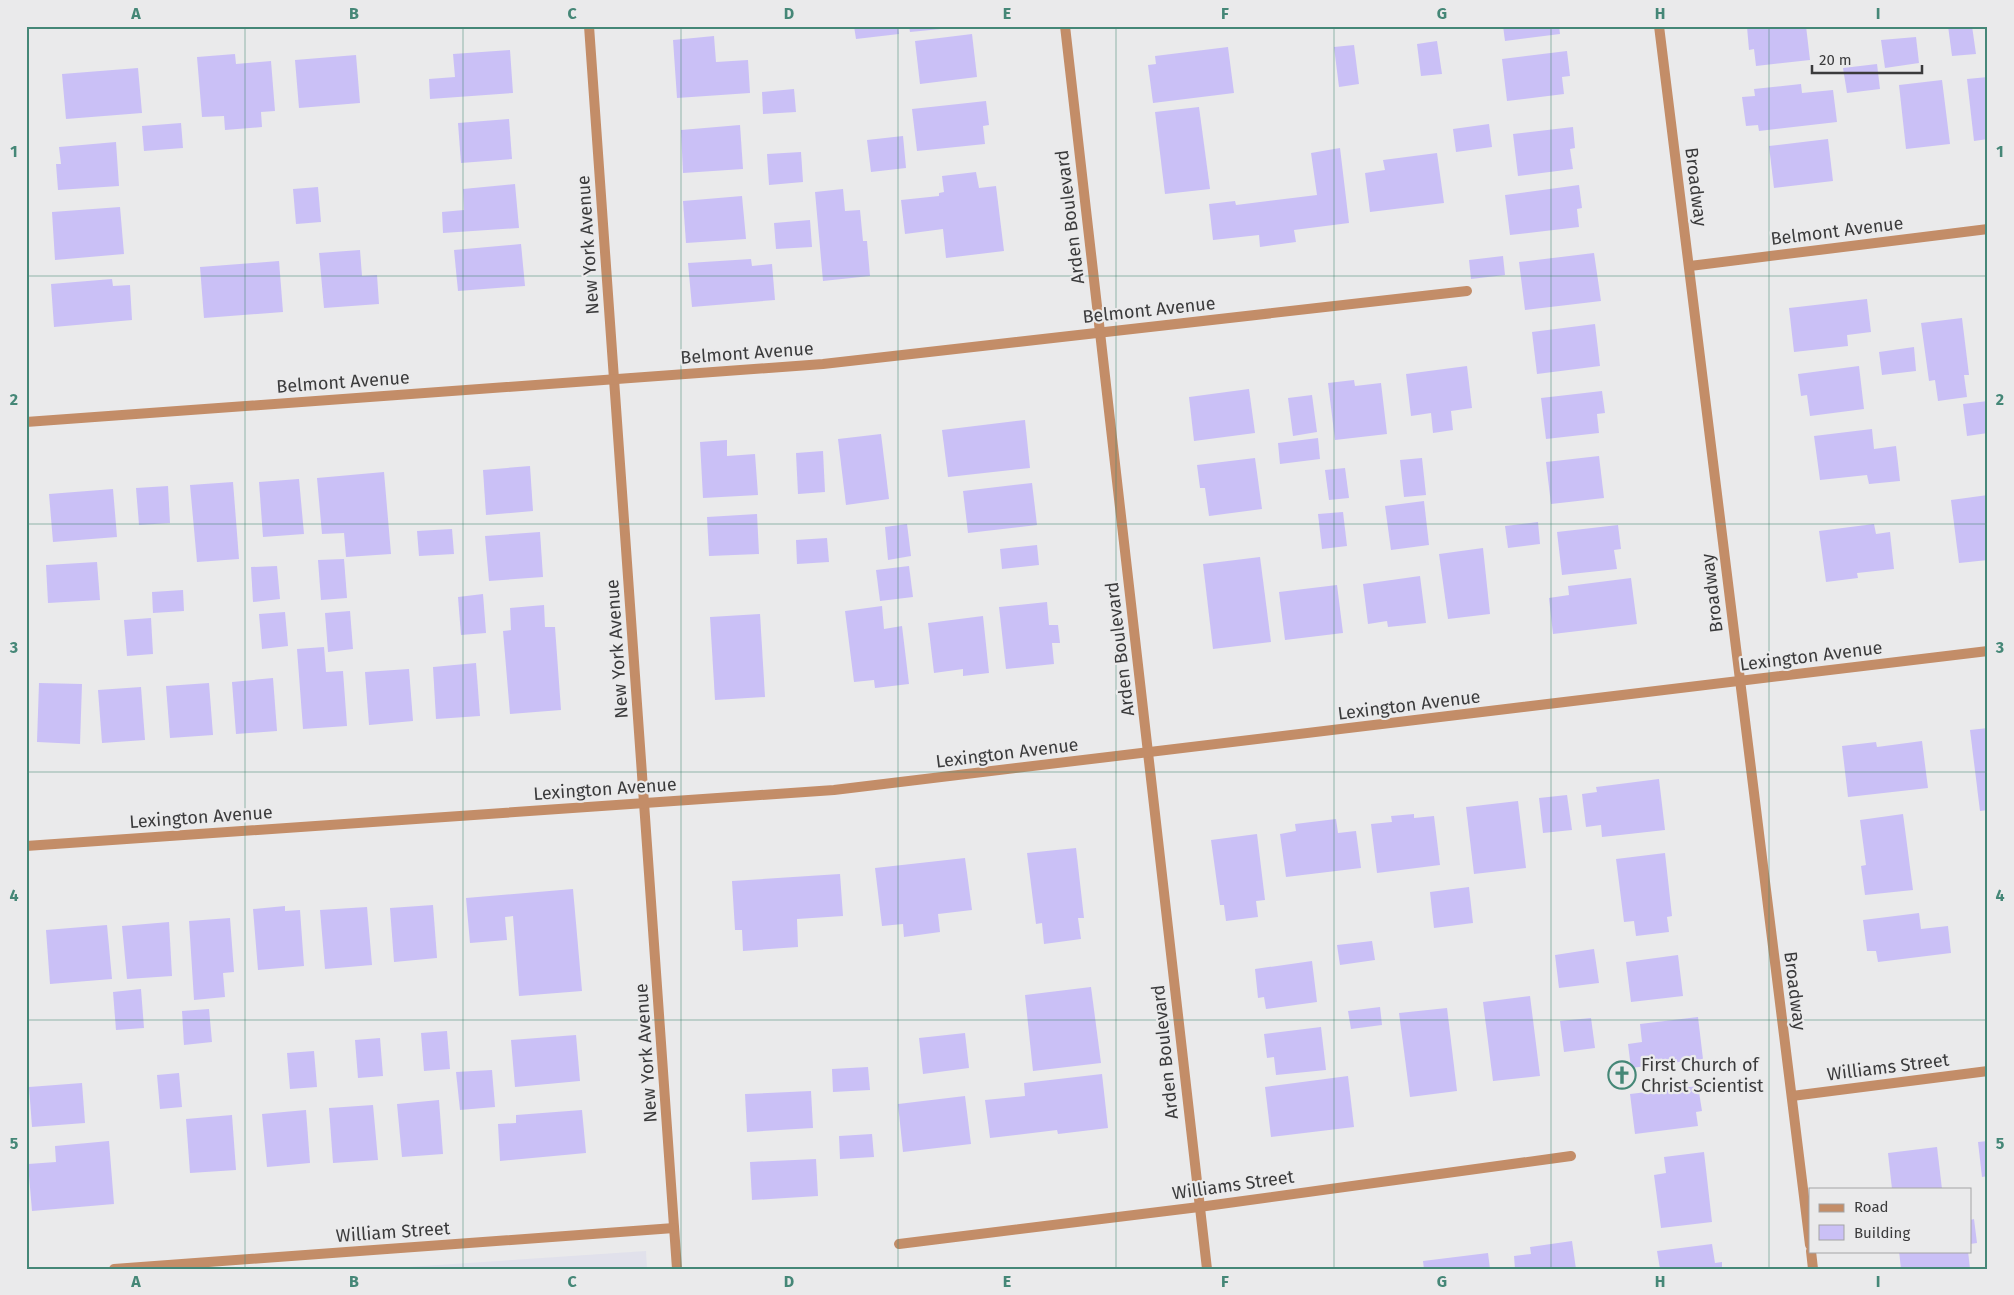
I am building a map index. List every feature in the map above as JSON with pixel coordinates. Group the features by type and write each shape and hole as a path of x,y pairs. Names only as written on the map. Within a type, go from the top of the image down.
{"street":[{"name":"New York Avenue","path":"589,26 677,1269"},
{"name":"Arden Boulevard","path":"1065,26 1207,1269"},
{"name":"Broadway","path":"1659,26 1809,1237"},
{"name":"Belmont Avenue","path":"1690,266 1988,229"},
{"name":"Belmont Avenue","path":"26,422 823,364 1467,291"},
{"name":"Lexington Avenue","path":"26,846 834,790 1988,651"},
{"name":"Williams Street","path":"1792,1096 1988,1071"},
{"name":"Williams Street","path":"900,1244 1199,1207 1571,1156"},
{"name":"William Street","path":"114,1269 674,1228"},
{"path":"1811,1252 1813,1269"}],"shaded area":[{"path":"646,1251 647,1269 378,1269"}],"building":[{"path":"854,26 898,26 899,34 856,39"},
{"path":"909,26 951,26 951,28 910,32"},
{"path":"1503,26 1559,26 1560,34 1505,41"},
{"path":"1806,26 1810,60 1756,66 1754,49 1749,50 1747,27"},
{"path":"1948,26 1972,26 1976,54 1952,56"},
{"path":"972,34 977,77 920,84 915,41"},
{"path":"714,36 716,62 748,60 750,93 677,98 673,40"},
{"path":"1916,37 1919,63 1885,68 1881,40"},
{"path":"1437,41 1442,74 1421,76 1417,44"},
{"path":"1354,45 1359,84 1339,87 1334,47"},
{"path":"1228,47 1234,93 1153,103 1148,65 1156,64 1155,56"},
{"path":"510,50 513,93 430,99 429,79 455,77 453,54"},
{"path":"1567,51 1570,76 1562,77 1564,94 1507,101 1502,59"},
{"path":"235,54 236,64 271,61 275,111 261,112 262,127 225,130 224,116 202,117 197,57"},
{"path":"356,55 360,103 299,108 295,60"},
{"path":"1877,64 1880,89 1847,93 1843,68"},
{"path":"138,68 142,113 66,119 62,74"},
{"path":"1988,77 1988,139 1974,141 1967,79"},
{"path":"1942,80 1950,144 1906,149 1899,85"},
{"path":"1801,84 1802,93 1833,90 1837,122 1759,131 1758,125 1746,126 1742,97 1755,96 1754,89"},
{"path":"794,89 796,112 763,114 762,92"},
{"path":"986,101 989,125 983,126 985,144 917,151 912,109"},
{"path":"1199,107 1210,189 1165,194 1155,112"},
{"path":"509,119 512,159 461,163 458,123"},
{"path":"181,123 183,148 144,151 142,126"},
{"path":"1489,124 1492,147 1456,152 1453,129"},
{"path":"740,125 743,169 683,173 681,130"},
{"path":"1573,127 1575,148 1570,149 1573,169 1518,176 1513,134"},
{"path":"903,136 906,168 871,172 867,140"},
{"path":"1828,139 1833,181 1774,188 1769,146"},
{"path":"116,142 119,186 58,190 56,164 61,164 59,147"},
{"path":"1340,148 1349,223 1294,230 1296,242 1260,247 1259,235 1213,240 1209,204 1235,201 1236,205 1317,195 1311,153"},
{"path":"801,152 803,182 769,185 767,154"},
{"path":"1437,153 1444,203 1370,212 1365,173 1385,170 1383,160"},
{"path":"976,172 979,188 996,186 1004,251 946,258 943,229 905,234 901,200 939,196 939,193 944,192 942,176"},
{"path":"515,184 519,228 443,233 442,212 464,210 463,189"},
{"path":"1579,185 1582,208 1577,209 1579,227 1510,235 1505,195"},
{"path":"318,187 321,222 296,224 293,189"},
{"path":"843,189 845,211 860,210 863,241 867,241 870,276 823,281 815,192"},
{"path":"742,196 746,239 686,243 683,201"},
{"path":"120,207 124,254 55,260 52,212"},
{"path":"810,220 812,247 776,249 774,223"},
{"path":"521,244 525,286 458,291 454,250"},
{"path":"360,250 362,276 377,275 379,304 324,308 319,253"},
{"path":"1594,253 1601,301 1525,310 1519,262"},
{"path":"1503,256 1505,275 1471,279 1469,260"},
{"path":"751,259 752,266 772,264 775,300 692,307 688,263"},
{"path":"279,261 283,312 204,318 200,267"},
{"path":"112,279 113,286 130,285 132,320 54,327 51,284"},
{"path":"1867,299 1871,332 1847,335 1848,346 1794,352 1789,308"},
{"path":"1962,318 1969,375 1964,375 1967,397 1938,401 1935,380 1929,381 1921,323"},
{"path":"1595,324 1600,366 1537,374 1532,332"},
{"path":"1914,347 1916,371 1882,375 1879,352"},
{"path":"1467,366 1472,408 1451,411 1453,430 1433,433 1431,413 1411,416 1406,374"},
{"path":"1859,366 1864,409 1810,416 1807,395 1801,396 1798,374"},
{"path":"1354,380 1355,386 1381,383 1387,434 1335,440 1328,383"},
{"path":"1249,389 1255,433 1194,441 1189,397"},
{"path":"1602,391 1605,413 1597,414 1599,433 1546,439 1541,398"},
{"path":"1312,395 1317,432 1293,436 1288,398"},
{"path":"1988,401 1988,433 1967,436 1963,404"},
{"path":"1025,420 1030,468 948,477 942,430"},
{"path":"1872,429 1874,449 1896,446 1900,481 1869,484 1867,475 1820,480 1814,436"},
{"path":"881,434 889,499 846,505 838,439"},
{"path":"1318,438 1320,459 1280,464 1278,443"},
{"path":"727,440 727,456 755,454 758,495 703,498 700,442"},
{"path":"823,451 825,492 798,494 796,453"},
{"path":"1599,456 1604,498 1551,504 1546,462"},
{"path":"1255,458 1262,509 1209,516 1205,488 1200,488 1197,465"},
{"path":"1422,458 1426,495 1404,497 1400,460"},
{"path":"530,466 533,511 486,515 483,470"},
{"path":"1345,468 1349,498 1329,500 1325,470"},
{"path":"384,472 391,554 346,557 344,533 322,534 317,478"},
{"path":"299,479 304,534 263,537 259,482"},
{"path":"233,482 239,559 197,562 190,485"},
{"path":"1032,483 1037,525 968,533 963,491"},
{"path":"168,486 170,523 139,525 136,488"},
{"path":"113,489 117,537 53,542 49,494"},
{"path":"1988,495 1988,560 1959,563 1951,500"},
{"path":"1424,501 1429,545 1391,550 1385,506"},
{"path":"1343,512 1347,546 1322,549 1318,514"},
{"path":"757,514 759,554 709,556 707,517"},
{"path":"1538,522 1540,544 1508,548 1505,526"},
{"path":"907,524 911,556 888,560 885,527"},
{"path":"1874,524 1876,534 1890,532 1894,569 1857,573 1858,578 1826,582 1819,531"},
{"path":"1618,525 1621,549 1614,550 1617,569 1562,575 1557,532"},
{"path":"452,529 454,554 419,556 417,531"},
{"path":"540,532 543,577 489,581 485,536"},
{"path":"827,538 829,562 797,564 796,540"},
{"path":"1037,545 1039,565 1002,569 1000,549"},
{"path":"1483,548 1490,614 1448,619 1439,554"},
{"path":"1260,557 1271,642 1213,649 1203,564"},
{"path":"344,559 347,598 321,600 318,560"},
{"path":"97,562 100,600 48,603 46,565"},
{"path":"277,566 280,599 253,602 251,567"},
{"path":"909,566 913,597 880,601 876,570"},
{"path":"1420,576 1426,623 1388,627 1387,621 1368,624 1363,584"},
{"path":"1631,578 1637,624 1553,634 1549,598 1569,595 1568,586"},
{"path":"1337,585 1343,633 1285,640 1279,592"},
{"path":"183,590 184,611 153,613 152,592"},
{"path":"483,594 486,633 461,635 458,597"},
{"path":"1047,602 1049,625 1058,625 1060,643 1052,643 1054,664 1006,669 999,607"},
{"path":"544,605 545,627 555,627 561,710 510,714 503,631 511,630 510,608"},
{"path":"882,606 884,629 902,626 909,684 875,688 874,680 854,682 845,611"},
{"path":"350,611 353,649 328,652 325,613"},
{"path":"285,612 288,646 262,649 259,614"},
{"path":"760,614 765,697 715,700 710,617"},
{"path":"983,616 989,673 963,676 963,669 934,673 928,623"},
{"path":"151,618 153,654 127,656 124,620"},
{"path":"324,647 326,672 343,671 347,726 303,729 297,649"},
{"path":"476,663 480,716 436,719 433,667"},
{"path":"409,669 413,721 369,725 365,672"},
{"path":"273,678 277,731 236,734 232,682"},
{"path":"39,683 82,684 80,744 37,742"},
{"path":"209,683 213,735 170,738 166,686"},
{"path":"141,687 145,740 102,743 98,690"},
{"path":"1988,728 1988,810 1980,811 1970,730"},
{"path":"1922,741 1928,788 1848,797 1842,746 1876,742 1877,747"},
{"path":"1659,779 1665,830 1602,837 1601,825 1586,827 1582,794 1597,792 1596,787"},
{"path":"1567,795 1572,830 1543,833 1539,798"},
{"path":"1518,801 1526,868 1474,874 1466,807"},
{"path":"1414,814 1414,818 1434,816 1440,865 1377,873 1371,824 1392,822 1391,816"},
{"path":"1903,814 1913,890 1865,895 1861,866 1866,865 1860,820"},
{"path":"1336,819 1338,833 1356,831 1361,868 1286,877 1280,834 1296,831 1295,824"},
{"path":"1257,834 1265,900 1256,901 1258,917 1226,921 1224,905 1220,905 1211,840"},
{"path":"1076,848 1084,918 1078,918 1081,939 1044,944 1042,923 1036,924 1027,853"},
{"path":"1665,853 1672,916 1667,917 1669,932 1636,936 1634,921 1624,922 1616,859"},
{"path":"965,858 972,910 938,914 940,932 904,937 903,924 882,926 875,868"},
{"path":"840,874 843,916 797,919 798,947 743,951 742,930 735,930 732,881"},
{"path":"1469,887 1473,923 1434,928 1430,892"},
{"path":"573,889 582,991 519,996 513,916 505,917 507,940 470,943 466,898"},
{"path":"433,905 437,958 394,962 390,908"},
{"path":"285,906 285,911 300,910 304,966 258,970 253,909"},
{"path":"367,907 372,965 325,969 320,910"},
{"path":"1919,913 1921,929 1948,926 1951,953 1878,962 1876,951 1867,951 1863,920"},
{"path":"230,918 234,972 223,973 225,997 194,1000 189,921"},
{"path":"169,922 172,976 127,979 122,926"},
{"path":"107,925 112,979 50,984 46,930"},
{"path":"1372,941 1375,960 1340,965 1337,945"},
{"path":"1594,949 1599,983 1559,988 1555,955"},
{"path":"1678,955 1683,996 1631,1002 1626,962"},
{"path":"1312,961 1317,1002 1266,1009 1264,997 1258,998 1255,969"},
{"path":"1091,987 1101,1063 1033,1071 1025,995"},
{"path":"141,989 144,1028 116,1030 113,992"},
{"path":"1530,996 1540,1076 1493,1081 1483,1002"},
{"path":"1380,1007 1382,1025 1351,1029 1348,1011"},
{"path":"1447,1008 1457,1091 1410,1097 1399,1013"},
{"path":"209,1009 212,1042 184,1045 182,1011"},
{"path":"1698,1017 1703,1059 1631,1068 1628,1044 1642,1042 1640,1024"},
{"path":"1591,1018 1595,1048 1564,1052 1560,1021"},
{"path":"1321,1027 1326,1070 1276,1075 1274,1057 1267,1058 1264,1034"},
{"path":"447,1031 450,1069 424,1071 421,1033"},
{"path":"965,1033 969,1068 923,1074 919,1038"},
{"path":"576,1035 580,1081 515,1087 511,1040"},
{"path":"380,1038 383,1076 358,1078 355,1040"},
{"path":"314,1051 317,1087 290,1089 287,1053"},
{"path":"868,1067 870,1090 833,1092 832,1069"},
{"path":"492,1070 495,1107 460,1110 456,1072"},
{"path":"179,1073 182,1107 160,1109 157,1075"},
{"path":"1102,1074 1108,1128 1058,1134 1057,1130 990,1138 985,1100 1025,1096 1024,1083"},
{"path":"1348,1076 1354,1127 1271,1137 1265,1087"},
{"path":"82,1083 85,1123 32,1127 29,1087"},
{"path":"1698,1086 1702,1111 1696,1112 1698,1126 1635,1134 1630,1094"},
{"path":"811,1091 813,1128 747,1132 745,1094"},
{"path":"965,1096 971,1144 903,1152 898,1104"},
{"path":"439,1100 443,1154 402,1157 397,1104"},
{"path":"373,1105 378,1160 333,1163 329,1108"},
{"path":"306,1110 310,1163 267,1167 262,1114"},
{"path":"582,1110 586,1153 500,1161 498,1124 516,1123 516,1115"},
{"path":"232,1115 236,1170 190,1173 186,1119"},
{"path":"872,1134 874,1157 840,1159 839,1136"},
{"path":"109,1141 114,1204 32,1211 28,1164 56,1162 55,1146"},
{"path":"1988,1141 1988,1176 1982,1177 1978,1142"},
{"path":"1937,1147 1942,1188 1892,1188 1888,1153"},
{"path":"1704,1152 1712,1222 1661,1228 1654,1175 1666,1173 1664,1157"},
{"path":"816,1159 818,1196 752,1200 750,1162"},
{"path":"1974,1219 1977,1243 1972,1244 1972,1220"},
{"path":"1572,1241 1576,1269 1515,1269 1514,1256 1531,1254 1530,1247"},
{"path":"1712,1244 1715,1263 1722,1262 1722,1269 1660,1269 1657,1251"},
{"path":"1899,1252 1968,1252 1970,1269 1901,1269"},
{"path":"1488,1253 1490,1269 1424,1269 1423,1261"}],"place":[{"name":"First Church of Christ Scientist","path":"1622,1075"}]}
